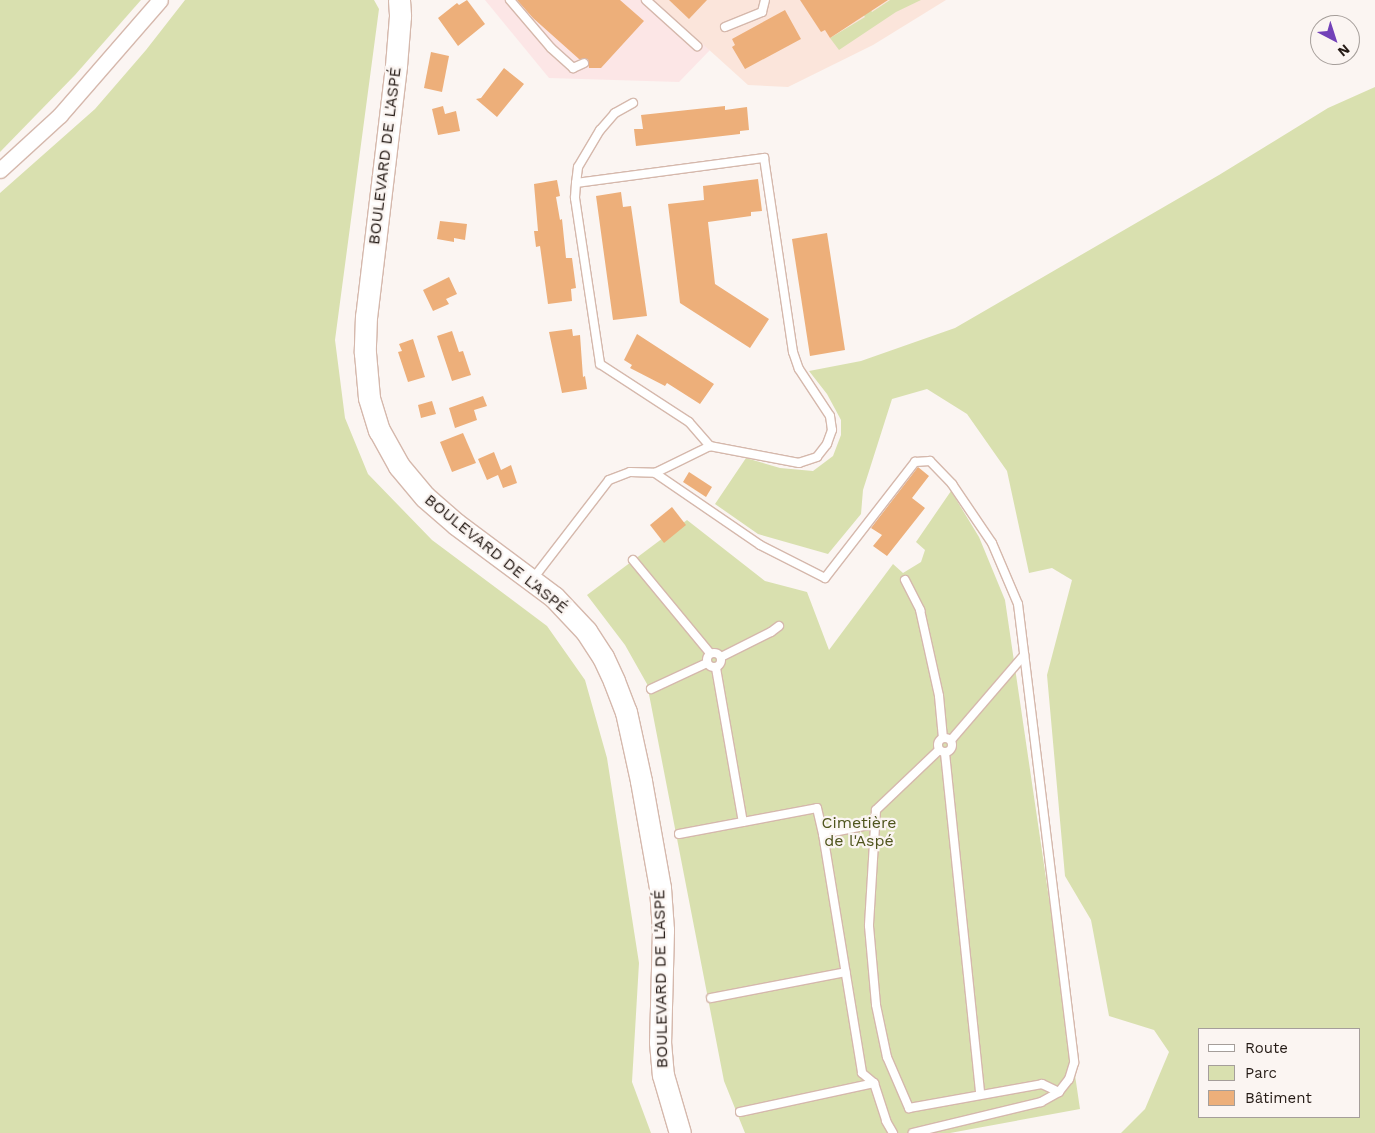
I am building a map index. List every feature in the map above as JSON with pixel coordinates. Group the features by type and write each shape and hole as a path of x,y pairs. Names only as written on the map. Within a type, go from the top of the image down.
{"main road":[{"name":"BOULEVARD DE L'ASPÉ","path":"399,0 400,16 396,66 366,316 365,353 369,398 379,430 399,466 425,497 456,524 554,597 586,631 603,657 626,712 641,781 660,888 663,930 660,1042 663,1075 680,1133"}],"street":[{"path":"0,170 60,115 160,0"}],"lane":[{"path":"510,0 551,48 573,68 584,64"},
{"path":"646,0 697,46"},
{"path":"725,27 762,12 765,0"},
{"path":"632,103 615,113 600,130 578,167 576,183 575,198 600,364 689,422 710,446"},
{"path":"532,580 610,480 630,472 655,473 710,446 799,463 817,458 827,444 832,430 830,416 799,369 793,352 764,158 576,183"},
{"path":"655,473 760,546 824,578 906,470 915,462 930,461 952,484 992,543 1018,604 1074,1063 1069,1079 1059,1092 1041,1102 913,1133"},
{"path":"633,560 710,654"},
{"path":"905,580 920,610 947,739 951,749 942,751 876,810 868,926 876,1005 887,1057 909,1108 1042,1084 1059,1092"},
{"path":"721,657 771,632 779,626"},
{"path":"710,654 716,652 721,657 721,664 716,668"},
{"path":"651,689 707,663 710,654"},
{"path":"980,1094 942,751 938,742 947,739 1024,655"},
{"path":"707,663 711,667 716,668"},
{"path":"716,668 743,822"},
{"path":"679,834 817,808 823,834 862,1073 874,1083 886,1121 893,1133"},
{"path":"823,834 874,824"},
{"path":"711,998 846,972"},
{"path":"740,1112 874,1083"}],"shaded area":[{"path":"485,0 654,0 710,50 679,82 549,78"},
{"path":"654,0 946,0 873,45 788,87 748,85"}],"green space":[{"path":"0,0 141,0 75,75 0,152"},
{"path":"185,0 374,0 379,9 335,340 345,418 368,474 432,540 547,626 585,680 607,758 639,963 632,1082 651,1133 0,1133 0,193 95,109 146,50"},
{"path":"854,0 865,0 872,12 890,0 921,0 896,12 839,50 830,38 865,17"},
{"path":"1375,87 1375,1133 1121,1133 1145,1109 1169,1052 1154,1030 1109,1016 1091,920 1065,876 1047,675 1072,580 1052,568 1029,573 1007,471 967,414 927,389 892,399 863,490 861,514 828,554 758,534 715,504 746,458 780,468 813,471 833,456 841,435 841,420 827,394 809,371 861,361 955,328 1219,175 1328,108"},
{"name":"Cimetière de l'Aspé","path":"951,491 979,537 1005,600 1080,1109 950,1133 745,1133 724,1081 647,684 625,645 587,595 687,520 765,581 807,592 829,650 893,564 903,573 921,562 925,550 916,542"}],"building":[{"path":"467,0 485,24 458,46 438,18 457,3 459,5"},
{"path":"517,0 620,0 644,21 601,68 589,68 588,59 579,59 533,18"},
{"path":"669,0 707,0 689,19"},
{"path":"800,0 888,0 830,38 825,30 821,32"},
{"path":"785,10 801,39 745,69 732,47 735,45 732,39"},
{"path":"431,52 449,56 442,92 424,88"},
{"path":"504,68 524,84 497,117 476,99 481,98"},
{"path":"443,106 445,114 456,111 460,131 438,135 432,109"},
{"path":"725,106 725,110 747,107 749,130 740,131 740,134 636,146 634,129 643,129 641,115"},
{"path":"758,179 762,211 751,212 751,216 708,222 715,284 769,319 750,348 680,303 668,204 704,200 703,186"},
{"path":"557,180 560,196 556,197 560,220 562,219 566,258 572,258 576,288 571,289 572,301 548,304 540,246 536,247 534,231 538,231 534,184"},
{"path":"621,192 623,207 631,206 647,316 613,320 596,196"},
{"path":"440,221 467,224 465,240 454,238 454,242 437,239"},
{"path":"827,233 845,350 810,356 792,239"},
{"path":"449,277 457,294 446,299 449,304 433,311 423,290"},
{"path":"572,329 573,336 580,335 583,377 585,376 587,389 562,393 549,332"},
{"path":"452,331 459,352 463,351 471,375 452,381 437,336"},
{"path":"637,334 714,384 700,404 667,383 665,386 630,368 632,365 624,360"},
{"path":"413,339 425,377 408,382 398,352 402,351 399,344"},
{"path":"483,396 487,406 474,410 477,420 455,428 449,408"},
{"path":"432,401 436,414 421,418 418,405"},
{"path":"463,433 476,463 452,472 440,442"},
{"path":"494,452 501,470 511,465 517,483 503,488 498,475 487,480 478,459"},
{"path":"918,467 929,476 912,498 925,508 887,556 873,546 882,535 871,528"},
{"path":"689,472 712,487 706,497 683,482"},
{"path":"672,507 686,525 664,543 650,525"}]}
